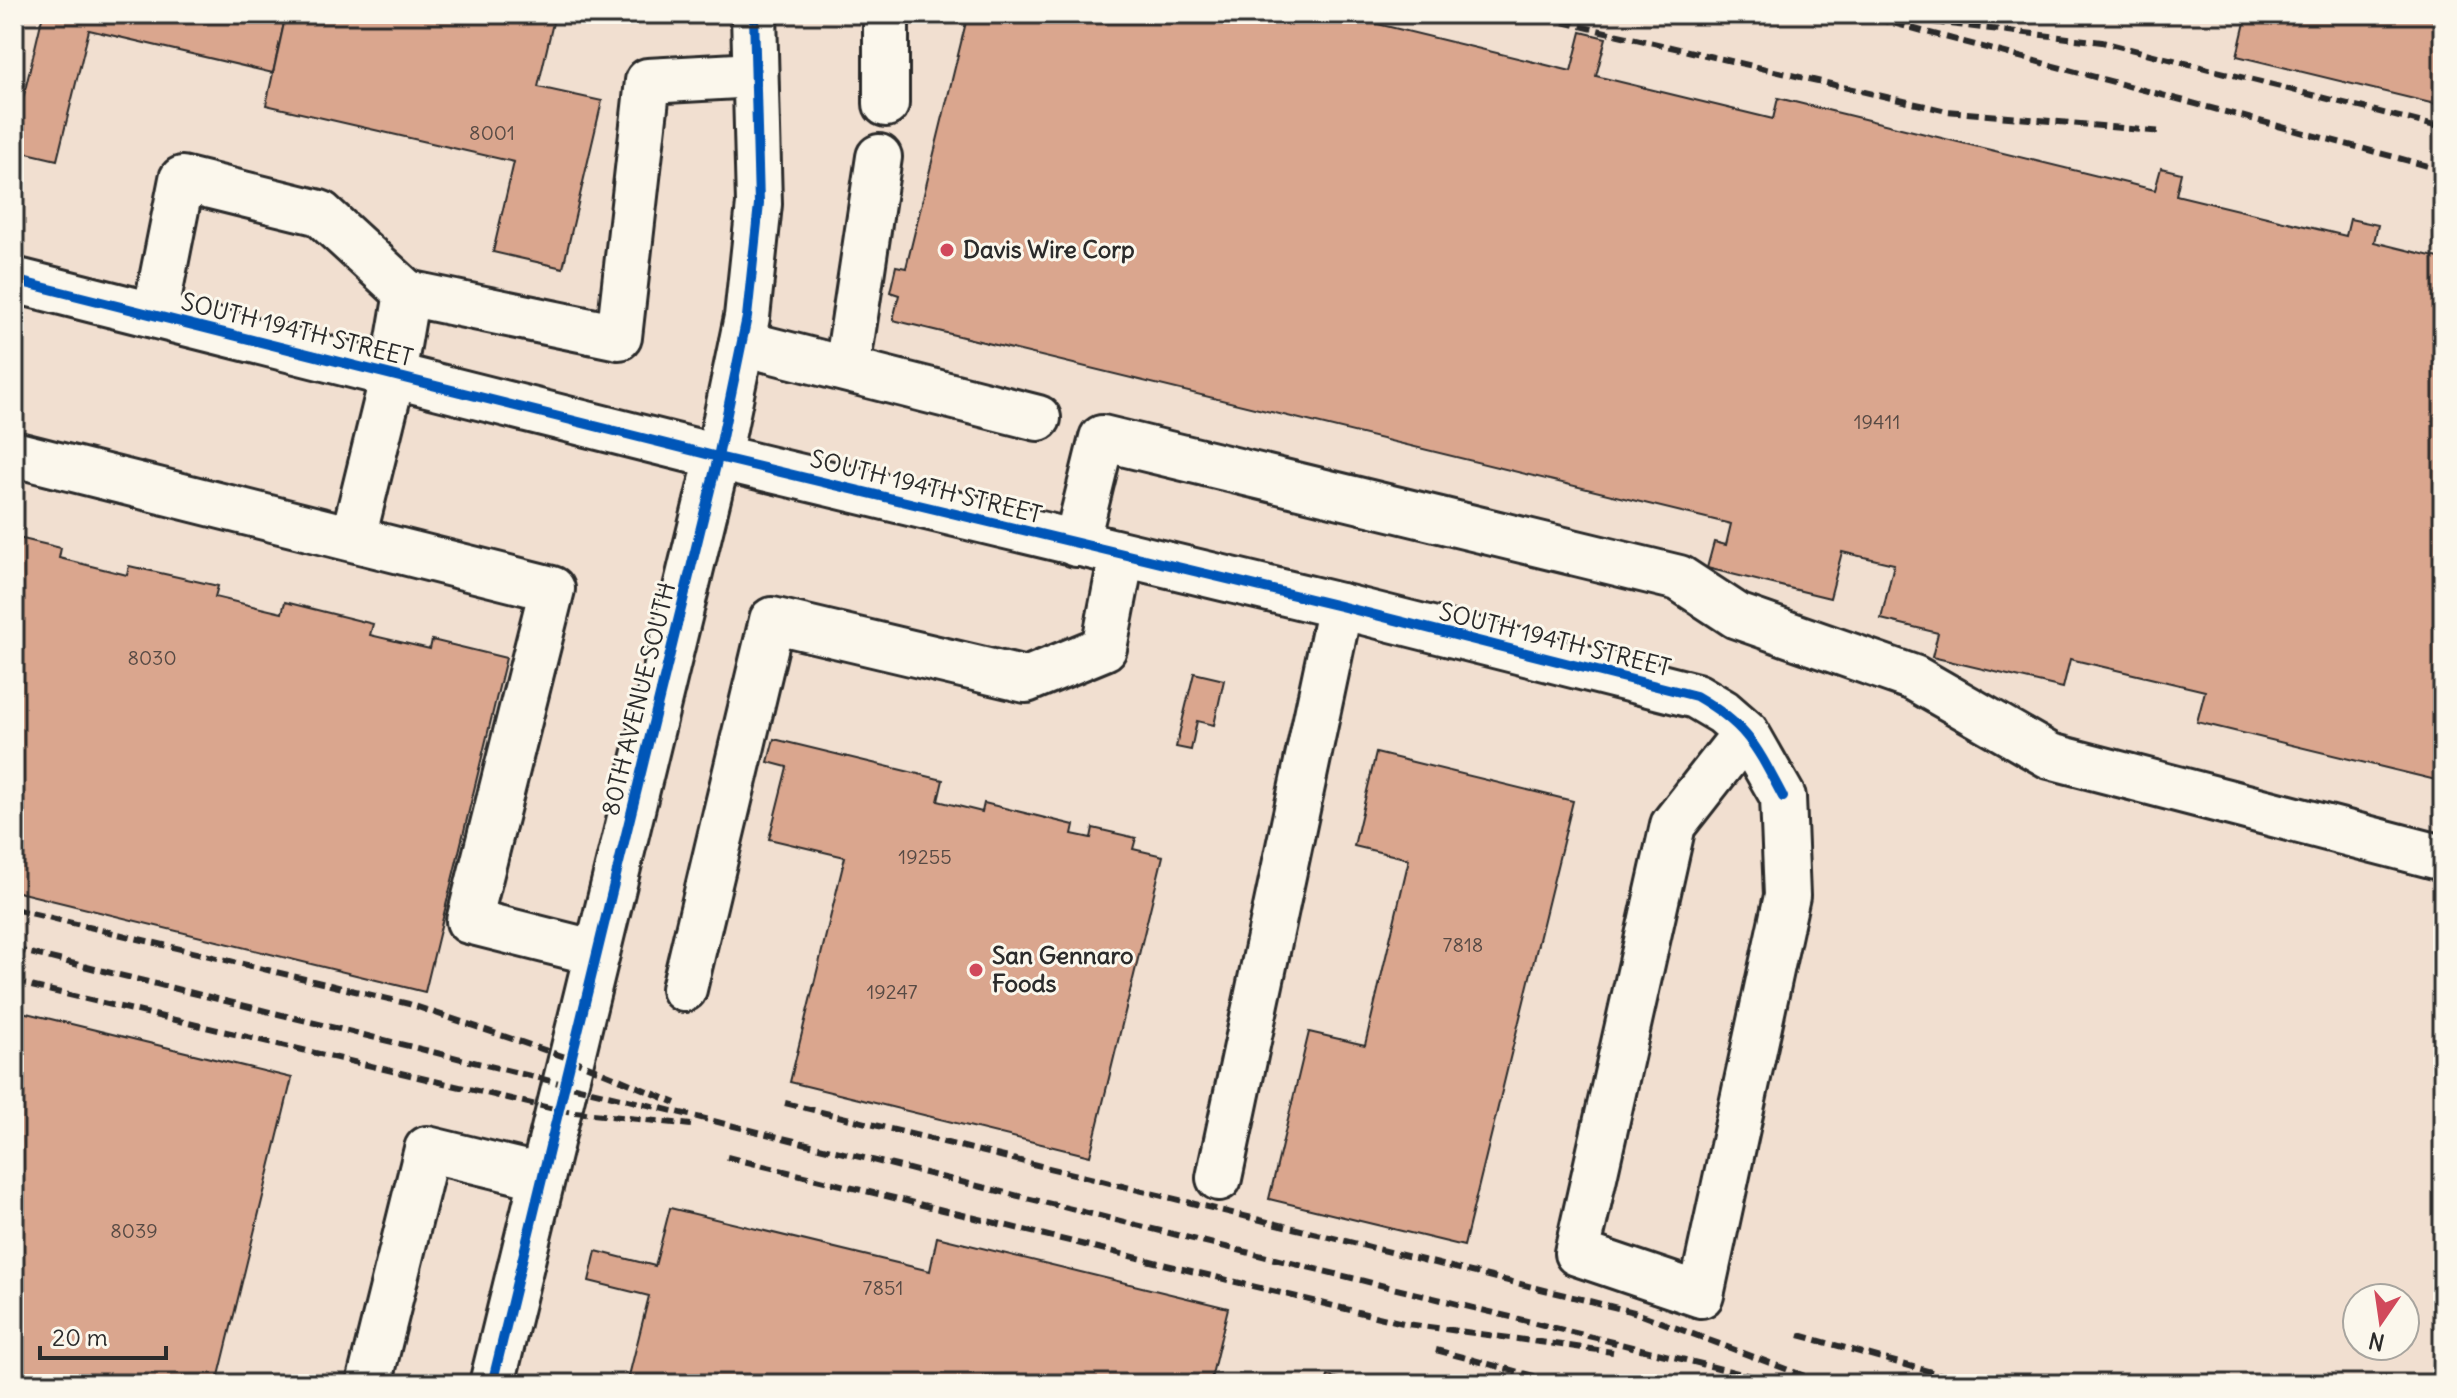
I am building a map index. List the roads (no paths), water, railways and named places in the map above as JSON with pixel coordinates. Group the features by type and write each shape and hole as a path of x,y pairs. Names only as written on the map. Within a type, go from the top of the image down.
{"street":[{"name":"80TH AVENUE SOUTH","path":"492,1384 718,457 742,343 759,204 754,14"},
{"path":"886,14 886,104"},
{"path":"155,315 182,179 320,213 407,293 619,337 648,81 755,75"},
{"path":"847,369 879,157"},
{"name":"SOUTH 194TH STREET","path":"14,280 718,457 1340,606 1696,696 1723,712 1746,732 1783,797 1787,896 1701,1295 1577,1253 1673,825 1746,732"},
{"path":"353,538 393,375 407,293"},
{"path":"742,343 1038,418"},
{"path":"1076,544 1102,438 1679,578 1737,616 1914,678 2050,756 2443,858"},
{"path":"14,454 552,589 469,921 597,953"},
{"path":"684,989 772,620 1026,680 1104,648 1122,555"},
{"path":"1219,1178 1340,606"},
{"path":"369,1384 427,1149 542,1177"}],"railway":[{"path":"1528,14 1947,111 2162,132"},
{"path":"1859,14 2443,170"},
{"path":"1915,20 2102,42 2443,128"},
{"path":"14,909 409,1004 571,1059 676,1103"},
{"path":"14,949 1783,1384"},
{"path":"14,982 558,1110 691,1125"},
{"path":"785,1103 1634,1312 1826,1384"},
{"path":"727,1157 1407,1324 1613,1352"},
{"path":"1799,1335 1974,1384"},
{"path":"1436,1350 1564,1384"}],"place":[{"name":"Davis Wire Corp","path":"947,250"},
{"name":"San Gennaro Foods","path":"976,970"}]}
